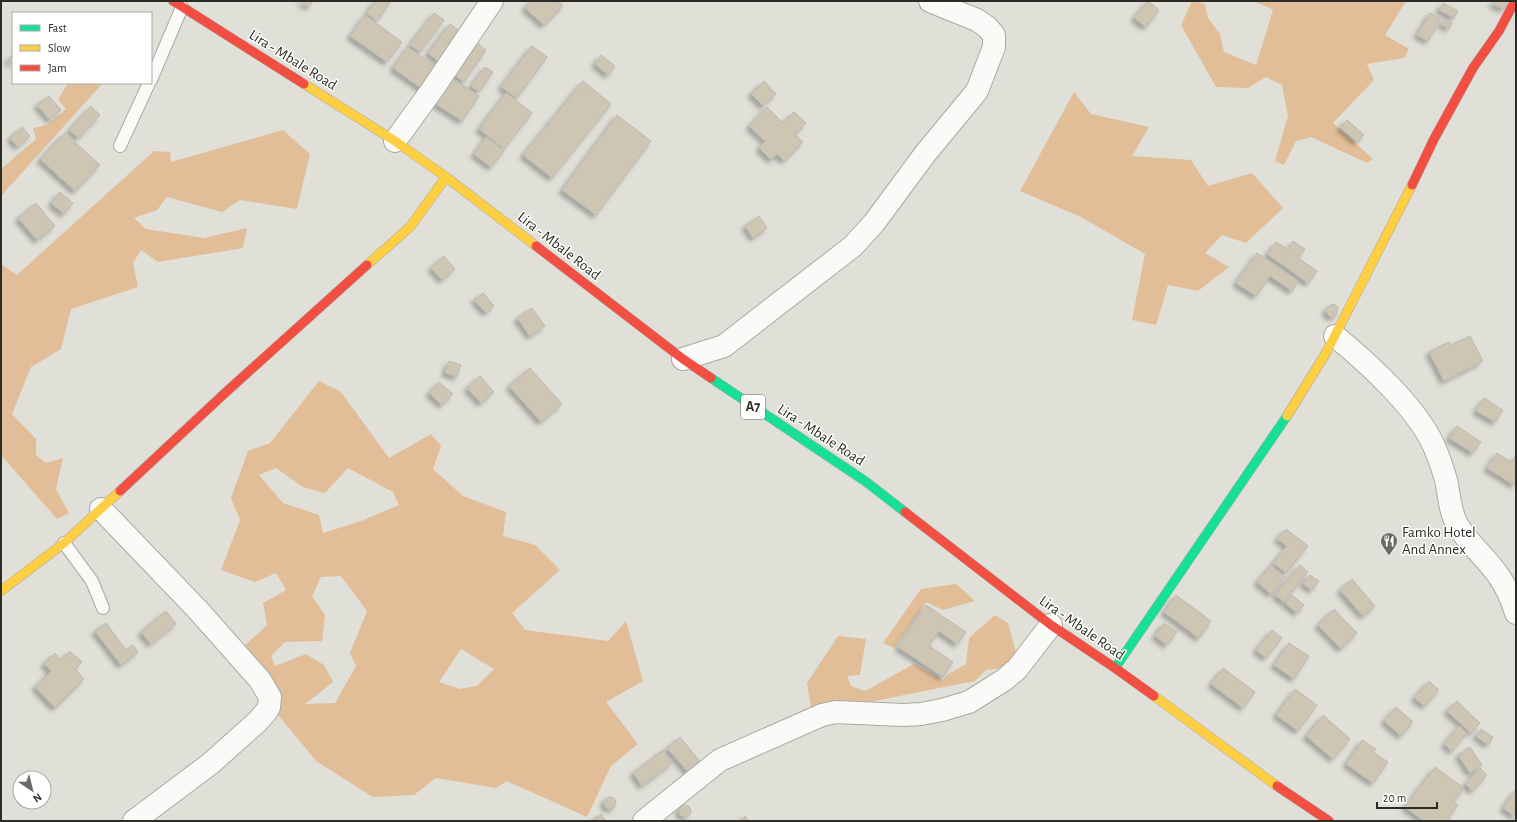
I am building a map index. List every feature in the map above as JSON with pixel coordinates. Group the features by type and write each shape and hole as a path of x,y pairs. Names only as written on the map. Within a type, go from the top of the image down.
{"main road":[{"path":"1115,668 1299,399 1383,243 1434,139 1473,68 1499,31 1515,1"},
{"name":"Lira - Mbale Road","path":"178,4 395,141 446,177 683,360 865,481 1051,625 1115,668 1263,776 1329,821"},
{"path":"1,591 64,543 225,393 410,227 446,177"}],"street":[{"path":"395,141 432,90 492,1"},
{"path":"683,360 724,346 853,246 874,223 925,154 977,91 994,47 994,35 987,27 977,20 930,1"},
{"path":"1334,336 1373,369 1403,402 1427,433 1436,451 1445,478 1457,525 1468,541 1499,576 1516,613"},
{"path":"101,509 197,609 260,680 270,697 269,707 266,712 232,745 184,785 134,821"},
{"path":"644,821 720,760 822,715 836,712 903,715 922,714 969,702 1004,680 1017,669 1051,625"}],"lane":[{"path":"152,77 178,4"},
{"path":"120,146 150,84"},
{"path":"64,543 92,581 103,608"}],"shaded area":[{"path":"1192,1 1205,4 1208,18 1220,34 1224,52 1256,65 1273,10 1254,1 1406,1 1385,35 1409,49 1404,58 1367,64 1374,80 1333,123 1373,159 1367,163 1311,137 1296,141 1284,165 1275,161 1288,116 1282,85 1266,77 1248,88 1216,87 1181,25"},
{"path":"67,84 102,84 1,196 1,169 36,139 33,128 47,125 66,109 58,100"},
{"path":"1074,92 1091,114 1149,127 1132,156 1191,160 1208,186 1252,173 1283,208 1246,243 1222,235 1205,253 1229,267 1198,291 1168,285 1156,325 1132,320 1145,254 1081,217 1020,191"},
{"path":"283,130 310,154 297,209 240,200 222,212 167,197 157,210 134,218 146,229 204,238 247,228 243,248 158,262 141,250 133,263 138,287 71,309 61,349 31,367 12,414 36,439 36,455 46,463 63,458 56,489 69,513 57,519 1,455 1,264 17,275 154,151 170,152 171,162"},
{"path":"319,381 341,392 389,458 431,434 441,446 433,469 463,496 506,512 503,536 535,545 560,570 512,613 525,630 608,641 626,621 643,681 606,702 638,744 611,766 587,817 507,781 496,788 436,778 414,795 373,797 316,761 231,658 267,625 263,603 286,590 276,573 255,582 221,570 240,520 231,498 248,451 270,443","holes":["276,468 303,487 325,493 348,468 393,492 399,505 361,521 323,533 319,515 283,503 259,475","341,576 367,611 350,653 356,666 335,703 305,704 333,682 324,665 306,654 275,666 271,656 285,642 322,641 325,615 312,596 321,577","461,649 494,669 477,686 460,689 439,682"]},
{"path":"956,584 975,601 943,610 926,602 894,648 883,643 921,589"},
{"path":"995,615 1008,623 1017,656 1009,667 986,670 975,681 854,705 811,708 807,683 838,636 866,639 860,675 847,676 851,686 865,691 914,664 943,680 947,675 966,664 969,638"}],"building":[{"path":"300,1 313,1 309,7"},
{"path":"375,1 391,1 377,21 367,13"},
{"path":"531,1 559,1 563,6 544,25 525,8"},
{"path":"1148,1 1159,10 1146,27 1134,18"},
{"path":"1494,1 1508,1 1504,9 1492,4"},
{"path":"1443,3 1458,11 1454,18 1439,10"},
{"path":"434,13 444,20 420,52 410,45"},
{"path":"1430,13 1441,19 1428,41 1417,35"},
{"path":"365,15 402,42 387,62 350,36"},
{"path":"1445,19 1452,23 1449,29 1441,24"},
{"path":"450,24 465,35 443,65 428,53"},
{"path":"476,42 486,50 464,82 453,74"},
{"path":"532,46 547,57 517,98 501,87"},
{"path":"408,47 440,70 425,91 393,68"},
{"path":"12,55 12,64 8,60"},
{"path":"601,55 615,66 608,75 595,64"},
{"path":"485,67 493,72 479,92 471,86"},
{"path":"450,77 479,96 462,121 433,102"},
{"path":"583,81 611,104 552,178 523,155"},
{"path":"764,81 776,94 763,106 751,94"},
{"path":"506,93 532,113 504,149 479,129"},
{"path":"49,96 61,110 50,120 37,105"},
{"path":"91,106 100,115 79,138 69,130"},
{"path":"767,107 783,123 794,112 806,123 795,134 803,142 784,161 777,154 771,160 759,148 765,141 749,126"},
{"path":"617,115 651,141 596,215 562,190"},
{"path":"1347,120 1364,135 1357,142 1340,127"},
{"path":"22,127 30,136 18,147 10,138"},
{"path":"65,133 100,165 75,191 40,159"},
{"path":"486,137 504,151 491,167 474,154"},
{"path":"60,192 73,203 64,214 51,203"},
{"path":"36,203 55,226 37,240 18,218"},
{"path":"759,216 767,228 753,238 745,226"},
{"path":"1293,241 1305,249 1298,258 1317,271 1308,283 1267,254 1276,242 1288,249"},
{"path":"1257,253 1298,281 1292,291 1270,276 1256,296 1236,283"},
{"path":"444,256 455,269 442,280 431,268"},
{"path":"483,293 494,306 486,313 474,300"},
{"path":"1334,304 1338,307 1336,316 1331,317 1327,314 1326,310 1329,306"},
{"path":"532,308 545,326 530,336 517,318"},
{"path":"1470,336 1483,361 1444,381 1429,352 1449,342 1451,345"},
{"path":"449,361 461,365 457,377 445,373"},
{"path":"530,368 562,404 541,422 509,386"},
{"path":"480,376 494,392 481,403 467,388"},
{"path":"439,382 453,394 442,405 429,393"},
{"path":"1484,398 1503,410 1495,422 1476,411"},
{"path":"1457,426 1481,442 1473,453 1449,438"},
{"path":"1497,453 1511,462 1515,456 1516,457 1516,482 1514,485 1487,468"},
{"path":"1286,529 1308,546 1286,573 1273,563 1287,546 1277,539"},
{"path":"1271,565 1285,577 1271,594 1257,582"},
{"path":"1300,565 1308,572 1284,602 1275,595"},
{"path":"1310,575 1319,581 1312,590 1303,584"},
{"path":"1352,579 1375,606 1363,616 1340,590"},
{"path":"1176,595 1211,621 1199,638 1164,612"},
{"path":"1292,595 1304,605 1297,613 1285,603"},
{"path":"926,605 966,632 957,644 939,631 929,646 953,662 943,677 898,647"},
{"path":"1334,609 1357,633 1341,649 1318,625"},
{"path":"166,611 176,624 151,644 141,632"},
{"path":"106,623 126,650 133,645 138,652 121,665 95,631"},
{"path":"1164,623 1177,632 1167,645 1155,636"},
{"path":"1272,630 1282,638 1266,658 1256,650"},
{"path":"1289,643 1309,656 1294,679 1274,665"},
{"path":"70,651 82,662 75,669 84,679 55,708 35,687 51,671 44,664 55,653 61,660"},
{"path":"1223,668 1255,692 1243,708 1211,684"},
{"path":"1429,681 1439,690 1425,706 1414,698"},
{"path":"1295,689 1317,705 1298,731 1276,715"},
{"path":"1457,701 1480,723 1471,733 1447,711"},
{"path":"1396,707 1413,722 1401,736 1384,721"},
{"path":"1323,715 1350,739 1333,759 1306,736"},
{"path":"1459,726 1467,733 1452,751 1444,744"},
{"path":"1481,729 1493,737 1488,745 1476,736"},
{"path":"680,737 701,763 689,773 667,748"},
{"path":"1362,740 1376,749 1373,752 1388,762 1373,783 1346,764"},
{"path":"1470,747 1482,765 1470,773 1458,755"},
{"path":"663,750 672,763 642,786 633,773"},
{"path":"1435,767 1464,788 1453,802 1458,805 1448,818 1453,821 1424,821 1405,807"},
{"path":"1480,768 1487,775 1472,791 1465,784"},
{"path":"1516,789 1516,817 1503,808"},
{"path":"610,797 614,799 616,803 614,807 610,809 606,807 604,803 606,799"},
{"path":"683,805 687,805 691,811 687,817 683,817 679,813 679,809"},
{"path":"601,814 606,821 596,821 594,819"},
{"path":"745,816 749,821 739,821"}],"traffic: fast":[{"path":"711,378 865,481 905,512"},
{"path":"1115,668 1287,416"}],"traffic: slow":[{"path":"304,84 395,141 446,177 536,246"},
{"path":"367,265 410,227 446,177"},
{"path":"1287,416 1326,353 1412,185"},
{"path":"1,591 64,543 120,491"},
{"path":"1154,696 1277,786"}],"traffic: jam":[{"path":"173,1 304,84"},
{"path":"1412,185 1434,139 1473,68 1499,31 1515,1"},
{"path":"536,246 683,359 711,378"},
{"path":"120,491 225,393 367,265"},
{"path":"905,512 1051,625 1154,696"},
{"path":"1277,786 1329,821"}],"place":[{"name":"Famko Hotel And Annex","path":"1389,556"}]}
